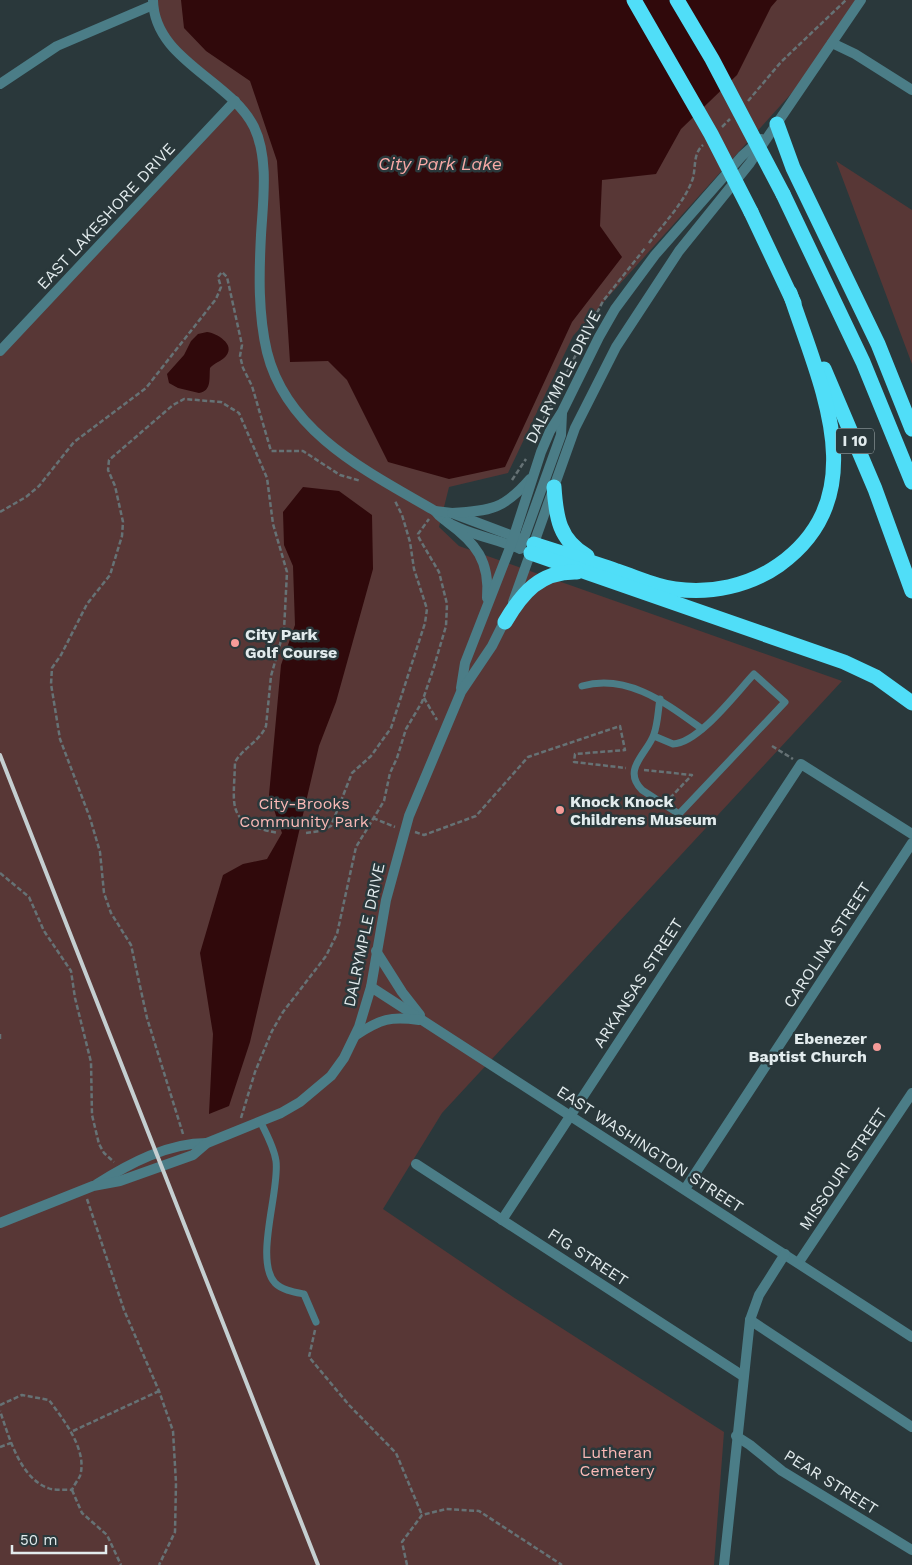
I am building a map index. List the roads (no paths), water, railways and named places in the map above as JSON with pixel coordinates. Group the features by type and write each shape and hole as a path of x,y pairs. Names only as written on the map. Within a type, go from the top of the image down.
{"highway":[{"name":"I 10","path":"634,0 711,134 790,293 867,468 912,591"},
{"name":"I 10","path":"677,0 712,59 783,194 862,362 912,482"},
{"path":"777,124 793,168 878,344 912,429"},
{"path":"505,622 525,592 540,579 559,573 597,569 674,589 697,591 731,587 753,579 778,566 791,554 813,528 824,507 834,475 834,439 821,387 790,293"},
{"path":"554,487 556,513 565,538 597,569"},
{"path":"522,544 597,569 852,666 876,677 912,703"}],"street":[{"name":"DALRYMPLE DRIVE","path":"461,692 465,663 486,609 554,487 575,428 616,346 679,250 750,163 861,0"},
{"path":"0,84 57,46 153,2 166,39 175,51 235,102 246,113 254,128 260,153 263,182 260,284 267,351 279,382 300,416 330,444 440,518 501,505 510,500 534,474"},
{"path":"832,42 855,54 912,90"},
{"name":"EAST LAKESHORE DRIVE","path":"0,351 235,102"},
{"name":"DALRYMPLE DRIVE","path":"0,1223 94,1186 120,1181 163,1168 193,1155 207,1143 293,1106 332,1076 356,1036 371,987 376,951 396,856 409,816 461,692 492,646 505,622 522,544 534,474 550,431 562,412 599,337 632,284 742,156 777,124"},
{"path":"450,517 522,544 561,435 562,412"},
{"path":"450,517 481,558 488,583 486,609"},
{"name":"ARKANSAS STREET","path":"502,1220 801,764 912,834"},
{"name":"CAROLINA STREET","path":"685,1189 912,843"},
{"path":"376,951 402,992 425,1021"},
{"name":"EAST WASHINGTON STREET","path":"371,987 799,1262 912,1337"},
{"path":"356,1036 377,1022 390,1018 425,1021"},
{"name":"MISSOURI STREET","path":"799,1262 912,1093"},
{"name":"DALRYMPLE DRIVE","path":"94,1186 115,1172 157,1152 187,1143 207,1143"},
{"name":"FIG STREET","path":"416,1164 743,1376"},
{"path":"724,1565 736,1436 750,1320 759,1295 785,1254"},
{"path":"750,1320 912,1427"},
{"name":"PEAR STREET","path":"736,1436 782,1471 912,1550"}],"lane":[{"path":"654,736 673,744 680,744 702,729 754,674 786,702 679,814 638,786 634,768 638,758 654,736 660,699"},
{"path":"582,686 607,682 632,688 660,699 702,729"},
{"path":"260,1121 276,1160 276,1175 269,1217 268,1268 275,1283 288,1290 304,1294 316,1322"}],"water":[{"name":"City Park Lake","path":"181,0 777,0 771,7 737,75 681,129 656,174 602,180 600,226 622,257 572,322 505,467 449,479 388,462 347,380 328,361 290,362 277,161 250,81 206,51 184,28"},
{"path":"207,332 220,337 229,347 226,356 210,368 209,384 206,390 199,393 178,388 169,383 167,374 184,355 191,341 198,334"},
{"path":"303,487 339,491 372,515 373,569 336,702 319,746 250,1042 229,1106 209,1114 213,1034 200,953 223,875 243,864 267,859 282,833 269,795 281,665 295,625 293,566 284,545 283,512"}],"railway":[{"path":"0,755 318,1565"}],"place":[{"name":"City Park Golf Course","path":"235,643"},
{"name":"Knock Knock Childrens Museum","path":"560,810"},
{"name":"Ebenezer Baptist Church","path":"877,1047"}],"park label":[{"name":"City-Brooks Community Park","path":"304,812"},
{"name":"Lutheran Cemetery","path":"617,1461"}]}
